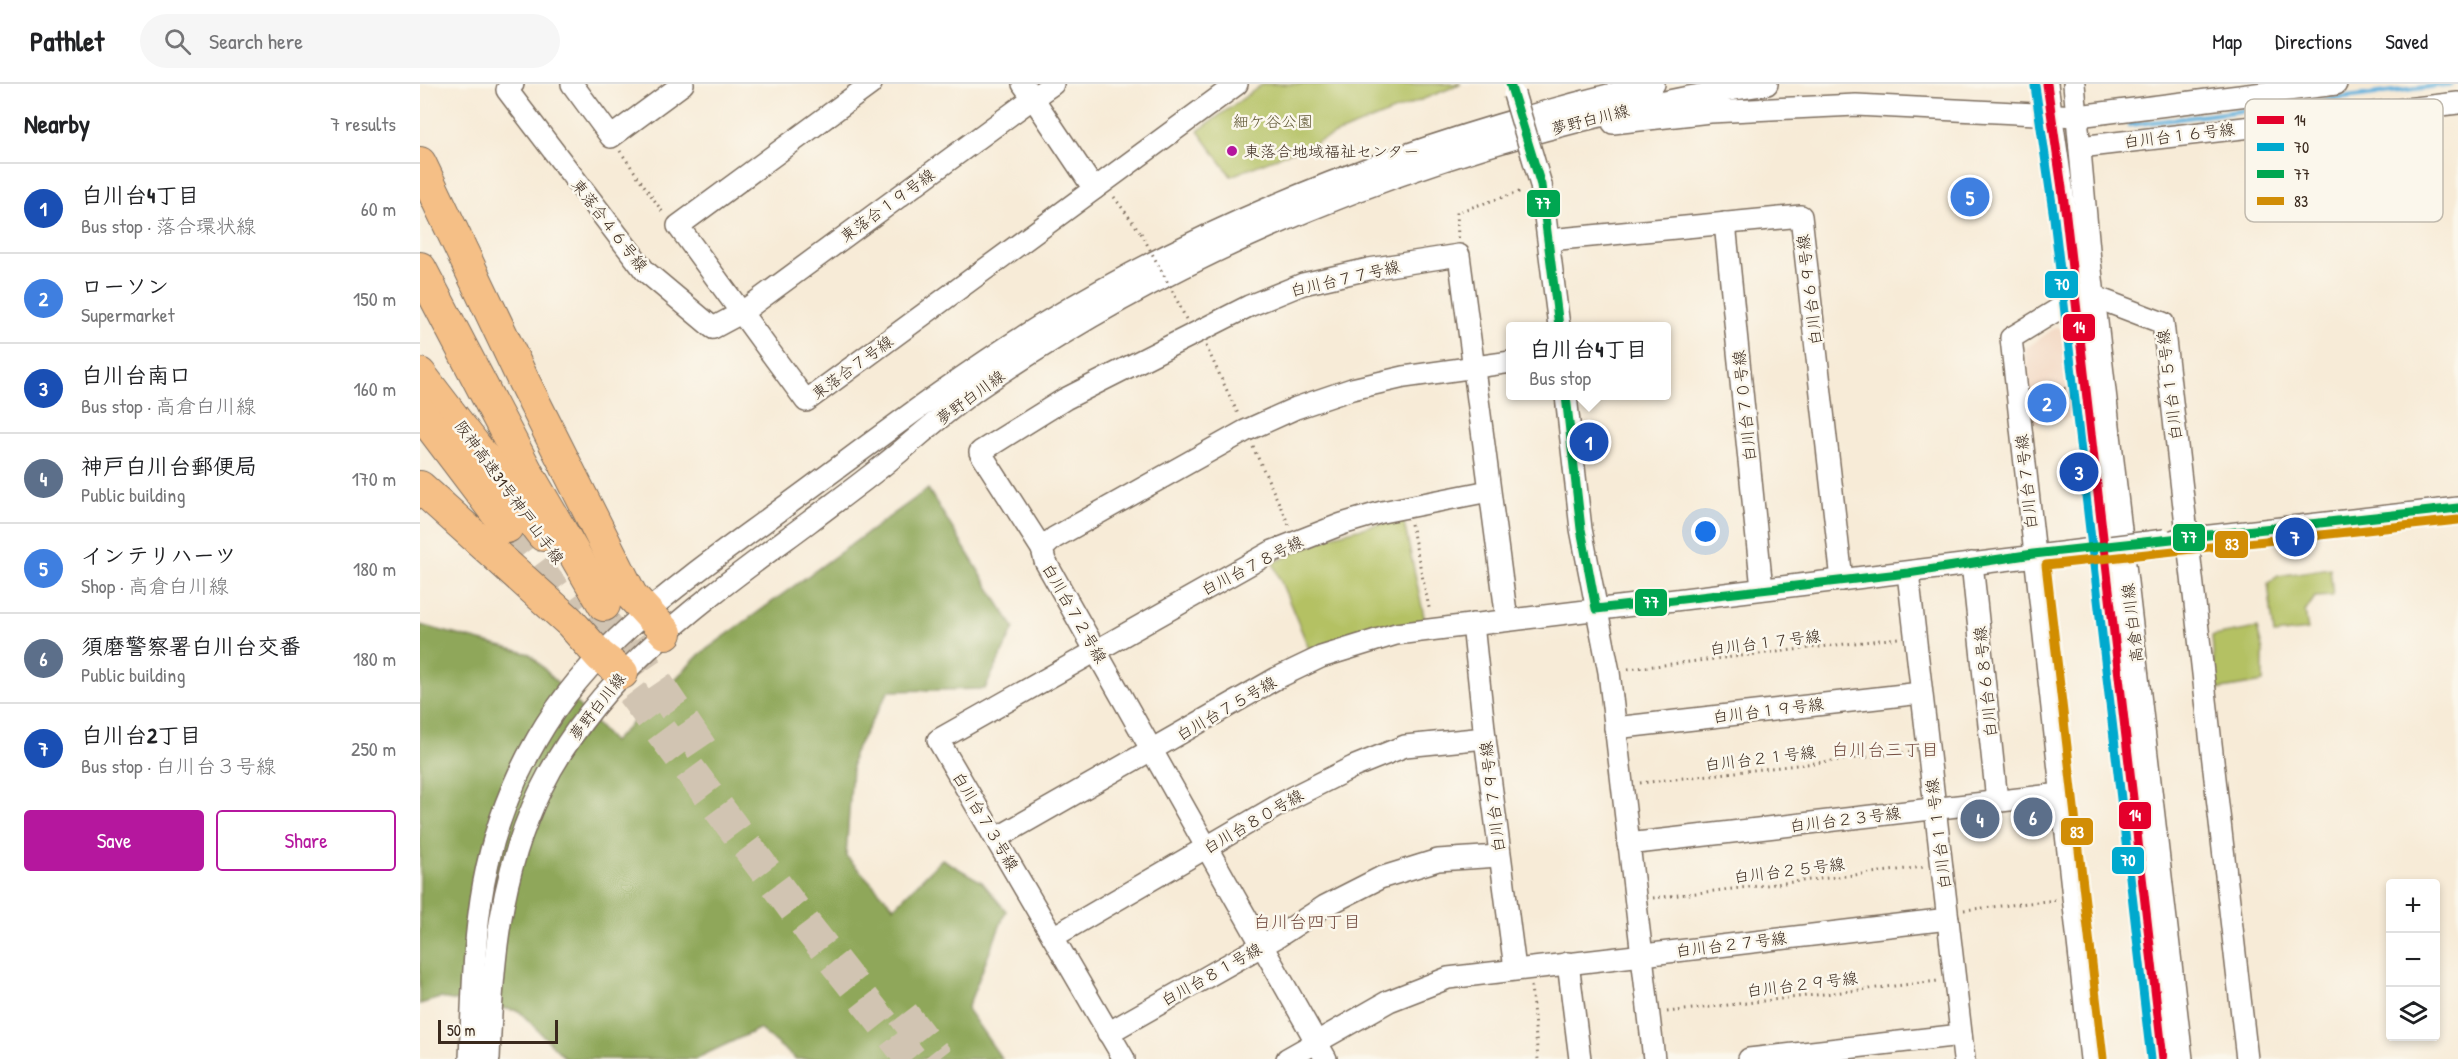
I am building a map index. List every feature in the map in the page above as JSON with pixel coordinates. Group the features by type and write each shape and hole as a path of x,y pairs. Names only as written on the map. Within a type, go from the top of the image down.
{"highway":[{"path":"420,163 630,595 656,623"},
{"path":"420,203 464,256"},
{"name":"阪神高速31号神戸山手線","path":"420,268 600,608 420,374"},
{"name":"阪神高速31号神戸山手線","path":"420,412 507,527 420,436"},
{"path":"420,487 570,622 611,664"}],"street":[{"name":"東落合４６号線","path":"513,84 507,90 645,271 713,328 741,313"},
{"path":"572,84 611,137 683,84"},
{"path":"678,226 871,84"},
{"name":"東落合１９号線","path":"741,313 1028,91 1053,84"},
{"name":"東落合７号線","path":"678,226 806,401 1238,84"},
{"path":"1556,117 1610,84"},
{"name":"夢野白川線","path":"489,1059 497,932 507,883 520,837 541,788 580,723 611,664 656,623 703,602 880,468 964,399 1079,324 1155,283 1295,216 1556,117 1654,84"},
{"name":"夢野白川線","path":"470,1059 479,898 499,819 511,787 539,735 656,623 922,405 984,362 1091,296 1200,239 1264,209 1432,144 1556,117 1767,84"},
{"name":"高倉白川線","path":"2047,84 2066,216 2085,298 2182,1059"},
{"name":"高倉白川線","path":"2074,84 2080,147 2085,298 2163,1059"},
{"path":"1556,117 1641,122 1710,112 1856,105 2078,116 2336,84"},
{"path":"1512,89 1531,188 1549,240 1558,322"},
{"path":"1028,91 1094,189"},
{"name":"白川台１６号線","path":"2443,105 2458,103"},
{"name":"白川台１６号線","path":"2080,147 2245,128"},
{"name":"白川台６９号線","path":"1549,240 1801,216 1842,580"},
{"name":"白川台７０号線","path":"1725,223 1762,589"},
{"path":"1459,255 1507,620"},
{"name":"白川台７７号線","path":"1042,549 980,452 1065,399 1249,306 1303,284 1369,269 1459,255"},
{"name":"白川台１５号線","path":"2085,298 2163,323 2187,539"},
{"name":"白川台７号線","path":"2085,298 2011,338 2033,554 2091,1059"},
{"name":"白川台７２号線","path":"1321,1051 1270,941 1208,848 1045,561 1042,549 1054,538 1221,444 1296,408 1352,389 1404,377 1506,363"},
{"path":"1566,400 1581,530 1609,672 1654,1059"},
{"name":"白川台７８号線","path":"1096,650 1273,551 1342,524 1406,506 1490,491"},
{"name":"白川台７５号線","path":"997,838 1277,678 1321,657 1396,634 1908,573 2033,554 2069,552 2458,508"},
{"path":"2187,539 2247,1059"},
{"name":"白川台６８号線","path":"1972,563 1997,801"},
{"name":"白川台１１号線","path":"1908,573 1964,1059"},
{"name":"白川台７９号線","path":"1473,624 1475,739 1490,857 1515,969"},
{"name":"白川台７３号線","path":"1096,650 938,740 1124,1059"},
{"name":"白川台１９号線","path":"1615,728 1921,693"},
{"name":"白川台８０号線","path":"1053,938 1291,798 1353,767 1405,746 1475,739"},
{"name":"白川台２３号線","path":"1628,844 2061,794"},
{"name":"白川台８１号線","path":"1108,1033 1270,941 1325,906 1380,879 1438,860 1490,857"},
{"name":"白川台２７号線","path":"1287,1059 1321,1051 1389,1000 1448,978 1948,916"},
{"path":"1568,963 1580,1059"},
{"path":"1749,1059 1961,1035"}],"path":[{"path":"611,137 668,219 678,226"},
{"path":"1459,255 1457,212 1531,188"},
{"path":"1141,233 1194,334"},
{"path":"1406,506 1434,628"},
{"name":"白川台１７号線","path":"1618,671 1915,636"},
{"name":"白川台２１号線","path":"1630,784 1928,750"},
{"name":"白川台２５号線","path":"1652,898 1941,865"},
{"path":"1948,916 2073,898"},
{"path":"1515,969 1530,976 1538,1059"},
{"name":"白川台２９号線","path":"1664,1012 1955,979"}],"shaded area":[{"path":"2056,327 2067,331 2076,418 2034,422 2025,349"}],"green space":[{"name":"細ケ谷公園","path":"1263,84 1461,84 1231,176 1198,131"},
{"path":"928,489 1014,628 985,689 889,691 853,754 846,856 894,907 942,859 982,882 1006,911 967,1009 1002,1059 796,1059 759,1029 695,1059 566,1059 519,1011 440,998 420,1004 420,625 530,654 613,742 700,654"},
{"path":"1403,518 1425,621 1310,651 1273,563 1334,535"},
{"path":"2330,568 2333,596 2315,597 2305,612 2308,630 2274,634 2268,583 2278,576"},
{"path":"2257,628 2263,651 2263,682 2216,690 2212,636"}],"waterway":[{"path":"2334,99 2452,84"},
{"path":"2129,125 2245,110"}],"tunnel":[{"path":"507,527 572,614"},
{"path":"596,612 636,664"},
{"path":"630,643 703,751"},
{"path":"603,654 809,929 911,1059"},
{"path":"903,1014 938,1059"}],"transit line":[{"name":"77","path":"1510,84 1541,185 1558,322"},
{"name":"14","path":"2047,84 2066,216 2163,1059"},
{"name":"70","path":"2035,86 2054,218 2151,1059"},
{"name":"77","path":"1566,400 1581,529 1596,609 1908,573 2033,554 2458,508"},
{"name":"83","path":"2103,1058 2046,565 2458,520"}],"place":[{"name":"東落合地域福祉センター","path":"1232,151"},
{"name":"インテリハーツ","path":"1970,197"},
{"name":"ローソン","path":"2047,403"},
{"name":"白川台4丁目","path":"1589,442"},
{"name":"白川台南口","path":"2079,472"},
{"name":"白川台2丁目","path":"2295,537"},
{"name":"須磨警察署白川台交番","path":"2033,817"},
{"name":"神戸白川台郵便局","path":"1980,819"}],"district":[{"name":"白川台三丁目","path":"1885,750"},
{"name":"白川台四丁目","path":"1307,922"}]}
